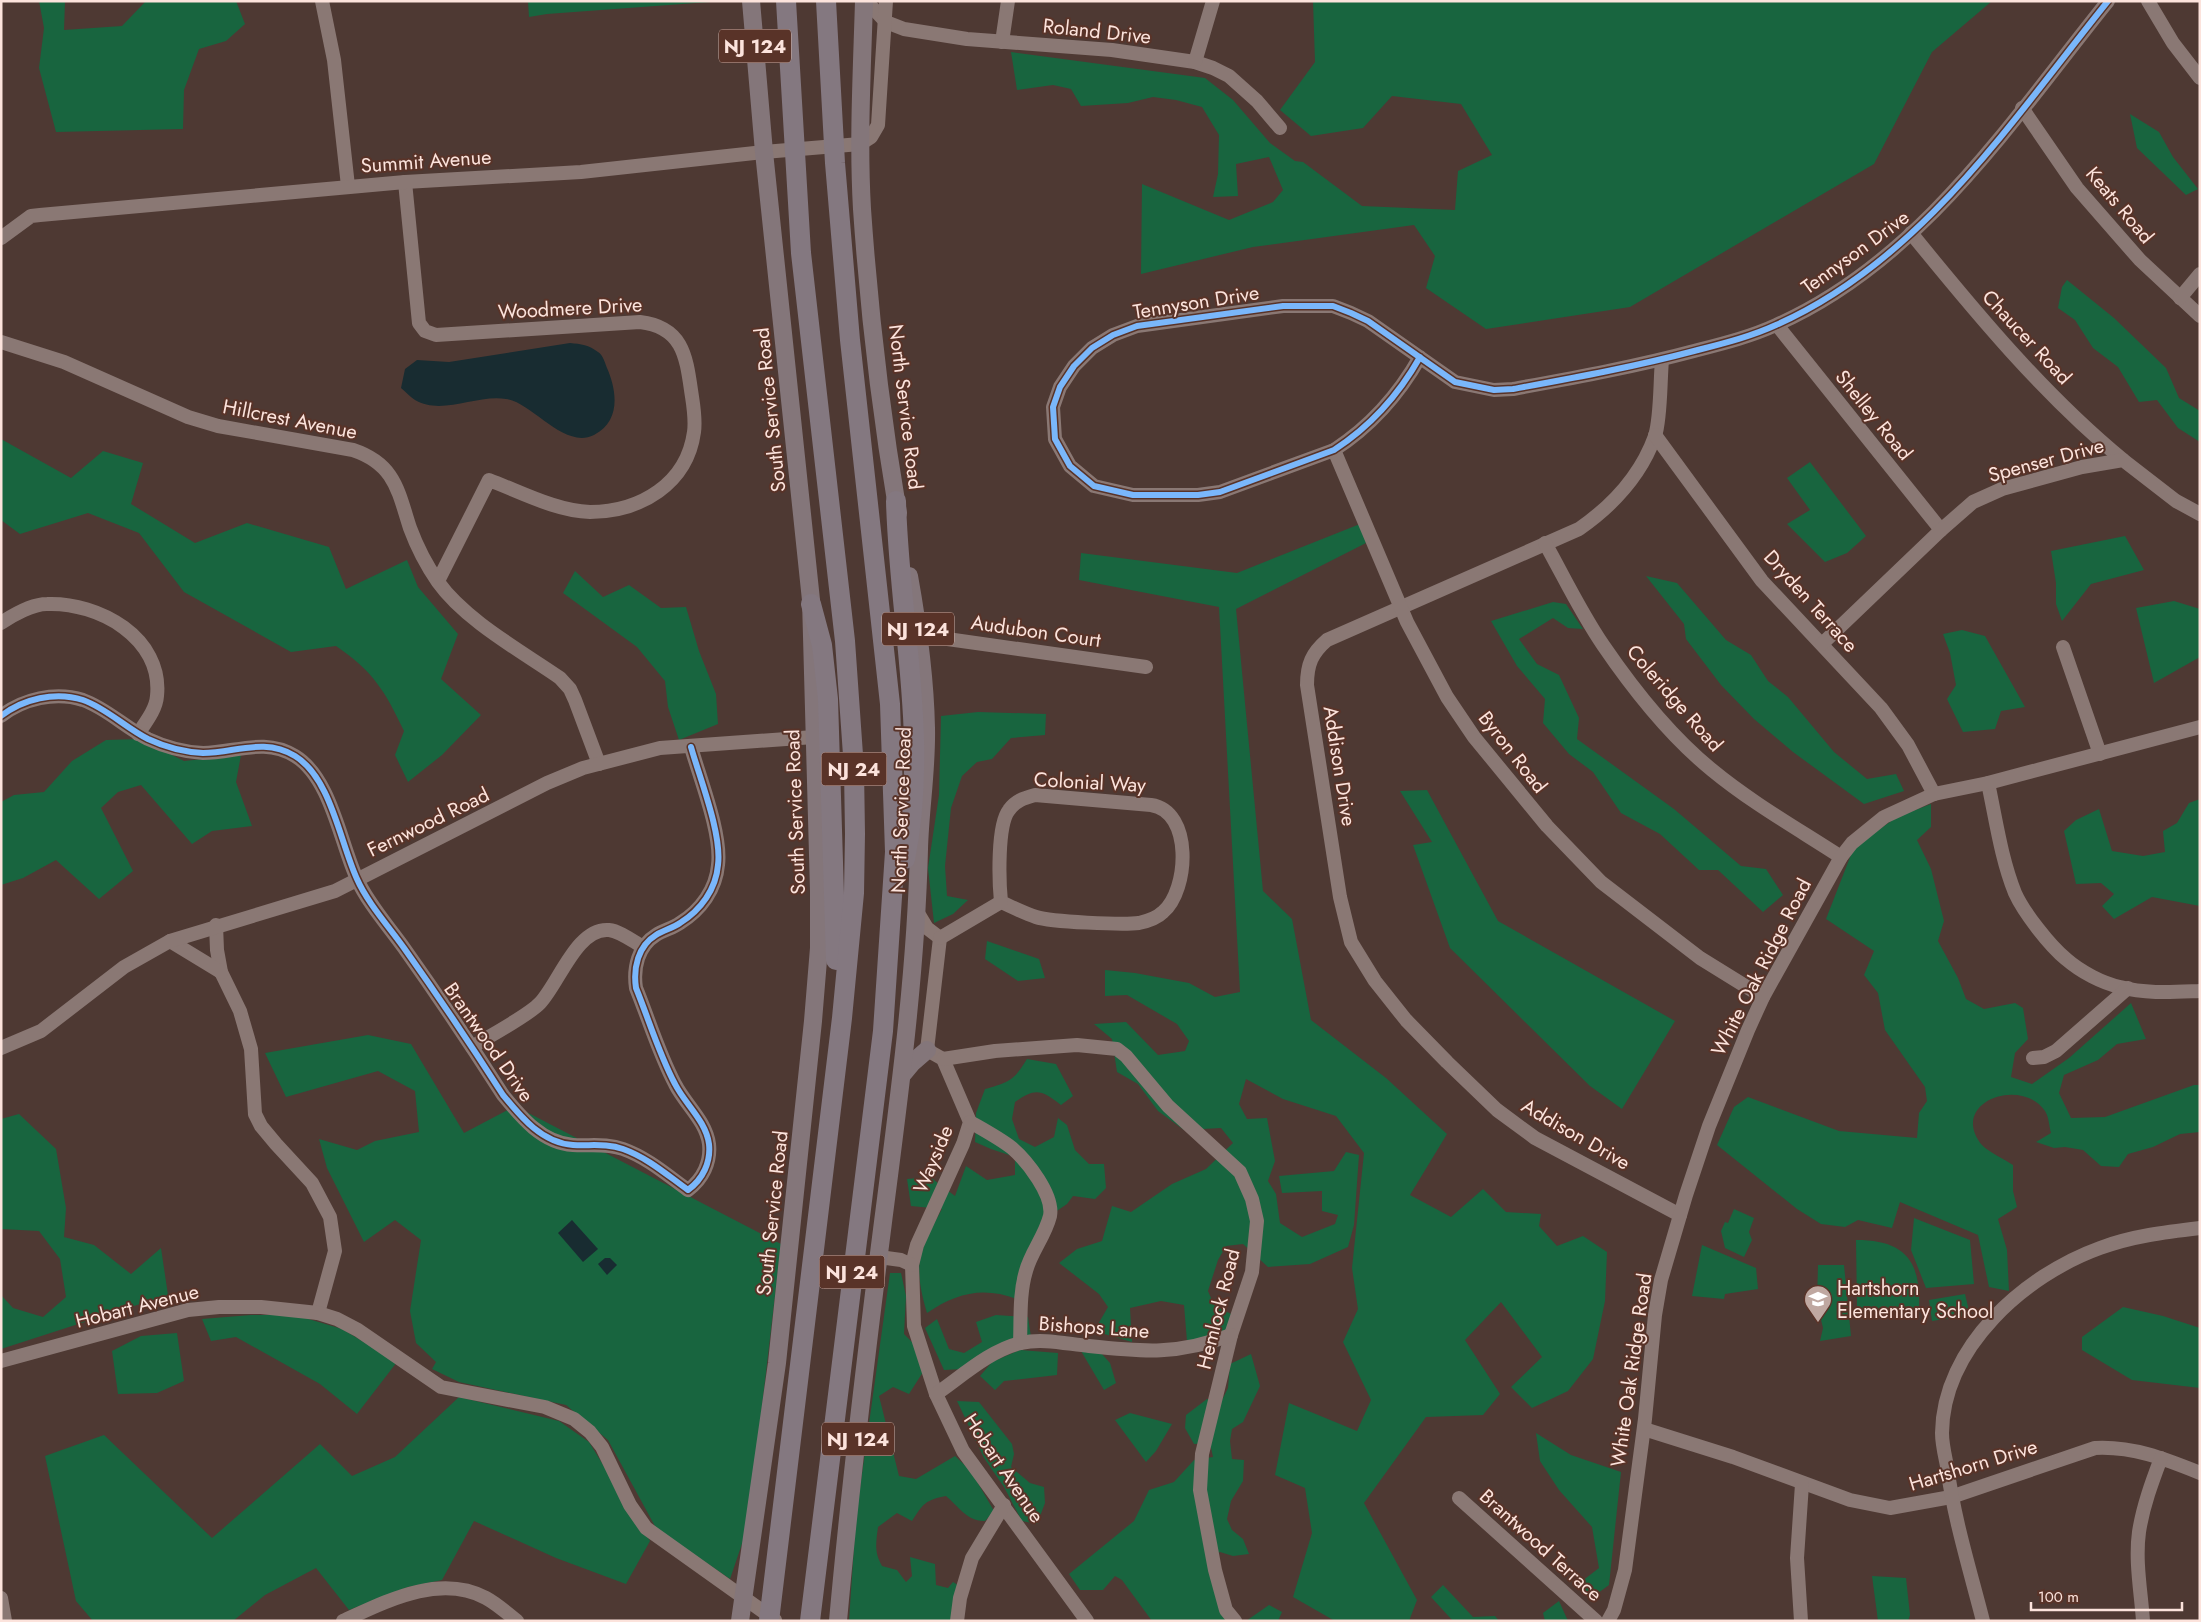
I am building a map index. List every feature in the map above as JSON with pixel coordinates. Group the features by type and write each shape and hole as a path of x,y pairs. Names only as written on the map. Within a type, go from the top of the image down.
{"highway":[{"name":"NJ 24","path":"757,1609 833,1100 854,893 854,769 845,640 801,253 786,1"},
{"name":"NJ 24","path":"810,1621 883,1031 892,922 895,832 890,704 842,255 826,1"},
{"path":"892,922 906,850 914,786 914,718 897,554 896,501"},
{"path":"811,604 822,645 828,699 837,933 833,1100"}],"main road":[{"name":"South Service Road","path":"740,1621 757,1609 777,1363 819,948 811,604 790,382 772,151 752,1"},
{"name":"North Service Road","path":"838,1621 879,1257 902,1075 918,913 919,845 924,796 926,728 919,635 896,501 853,144 865,1"},
{"path":"902,1075 927,1050"}],"street":[{"path":"322,1 334,60 348,186"},
{"path":"865,1 886,22"},
{"path":"853,144 871,137 878,125 886,1"},
{"path":"1002,42 1008,1"},
{"path":"1195,62 1213,1"},
{"name":"Tennyson Drive","path":"1420,357 1407,379 1379,414 1363,430 1334,450 1220,492 1198,495 1133,495 1094,486 1081,478 1070,466 1055,439 1053,407 1060,387 1074,366 1092,348 1113,335 1137,326 1273,307 1333,306 1368,321 1420,357 1455,382 1494,390 1513,390 1662,360 1718,345 1777,325 1832,294 1912,233 1938,210 2108,1"},
{"path":"2148,1 2173,43 2200,78"},
{"name":"Roland Drive","path":"886,22 904,29 967,39 1112,50 1195,62 1230,76 1257,101 1280,128"},
{"name":"Keats Road","path":"2022,108 2077,188 2140,260 2200,316"},
{"name":"Summit Avenue","path":"1,238 31,216 40,215 348,186 581,172 853,144"},
{"name":"Woodmere Drive","path":"405,182 420,323 425,331 436,335 640,322 650,323 669,332 683,350 694,413 694,432 689,450 676,475 655,494 630,507 605,511 566,509 489,480 438,581"},
{"name":"Chaucer Road","path":"1912,233 1986,325 2099,440 2122,460"},
{"path":"2180,298 2200,274"},
{"name":"Shelley Road","path":"1777,325 1941,530"},
{"name":"Hillcrest Avenue","path":"1,342 64,362 195,419 218,426 346,448 374,460 390,475 398,487 418,547 438,581 465,611 560,678 570,689 599,764"},
{"name":"Addison Drive","path":"1662,360 1655,435 1622,492 1601,514 1579,529 1327,640 1316,650 1307,670 1307,685 1340,897 1351,942 1375,981 1406,1020 1498,1110 1536,1138 1680,1215"},
{"name":"Dryden Terrace","path":"1655,435 1762,581 1864,688 1895,726 1934,794"},
{"name":"Byron Road","path":"1334,450 1401,606 1447,697 1474,737 1547,826 1601,882 1636,911 1700,958 1763,997"},
{"name":"Spenser Drive","path":"1822,644 1941,530 1973,502 2002,489 2082,467 2122,460 2176,501 2200,514"},
{"name":"Coleridge Road","path":"1545,543 1602,644 1671,730 1711,770 1748,797 1841,857"},
{"path":"1,623 45,604 60,604 101,615 137,637 154,664 157,690 154,708 138,734"},
{"name":"Audubon Court","path":"919,635 1146,667"},
{"path":"2063,647 2100,754"},
{"name":"Brantwood Drive","path":"3,712 21,702 41,698 63,697 83,700 138,734 174,749 205,753 252,746 268,746 282,749 296,756 307,765 324,792 357,880 503,1095 536,1130 555,1141 571,1145 601,1145 621,1148 642,1157 688,1190 705,1171 709,1156 709,1141 701,1122 683,1099 674,1082 636,988 635,967 644,947"},
{"name":"White Oak Ridge Road","path":"1608,1621 1614,1610 1625,1570 1644,1429 1655,1315 1662,1280 1680,1215 1724,1084 1763,997 1841,857 1852,843 1884,816 1934,794 1988,783 2200,727"},
{"name":"Fernwood Road","path":"1,1048 41,1032 124,967 170,941 314,898 357,880 547,783 583,768 660,748 814,736"},
{"path":"472,1047 540,1004 558,980 572,954 590,936 600,931 612,930 644,947 657,934 694,914 709,894 717,872 717,840 691,747"},
{"path":"1988,783 2005,866 2016,896 2037,925 2066,959 2094,977 2128,988 2155,992 2200,991"},
{"name":"Colonial Way","path":"1035,795 1158,806 1169,813 1179,829 1182,858 1178,885 1169,907 1152,919 1125,924 1037,918 1001,902 999,880 1003,820 1015,803 1023,799 1035,795"},
{"path":"940,938 1001,902"},
{"path":"918,913 927,928 940,938"},
{"path":"216,926 217,950 221,972 246,1029 251,1049 255,1114 261,1126 276,1144 312,1182 322,1198 330,1217 335,1251 318,1313"},
{"path":"940,938 927,1050 943,1059"},
{"path":"170,941 221,972"},
{"path":"2033,1058 2044,1057 2056,1052 2128,988"},
{"name":"Hemlock Road","path":"943,1059 995,1051 1084,1045 1117,1049 1126,1056 1168,1106 1240,1172 1252,1199 1257,1221 1252,1272 1231,1335 1202,1454 1200,1490 1214,1570 1226,1610 1235,1621"},
{"name":"Wayside","path":"912,1265 917,1246 963,1144 970,1122 943,1059"},
{"path":"970,1122 1012,1148 1039,1180 1048,1198 1050,1214 1044,1234 1031,1257 1022,1290 1020,1343"},
{"path":"1983,1621 1951,1497 1942,1433 1948,1396 1963,1360 1989,1324 2027,1288 2048,1272 2101,1248 2154,1233 2200,1228"},
{"path":"879,1257 901,1260 912,1265"},
{"name":"Hobart Avenue","path":"912,1265 914,1326 936,1394 963,1451 1087,1621"},
{"name":"Hobart Avenue","path":"1,1361 188,1310 262,1307 318,1313 337,1319 358,1330 441,1387 545,1407 574,1419 590,1432 602,1447 630,1505 646,1528 776,1621"},
{"name":"Bishops Lane","path":"936,1394 993,1355 1020,1343 1046,1341 1125,1350 1164,1351 1200,1346 1231,1335"},
{"name":"Hartshorn Drive","path":"1644,1429 1733,1457 1802,1484 1850,1500 1890,1508 1951,1497 2095,1448 2115,1447 2161,1458 2200,1473"},
{"path":"2143,1621 2138,1558 2139,1532 2145,1500 2161,1458"},
{"path":"1801,1621 1797,1558 1802,1484"},
{"name":"Brantwood Terrace","path":"1459,1498 1596,1621"},
{"path":"957,1621 960,1598 972,1558 1004,1505"},
{"path":"343,1621 397,1597 428,1589 469,1592 484,1597 517,1621"},
{"path":"1,1598 6,1621"}],"green space":[{"path":"39,1 65,1 64,30 122,26 146,1 236,1 245,24 226,41 199,49 184,90 183,129 56,132 39,68 44,28"},
{"path":"528,1 723,1 547,14 529,17"},
{"path":"1313,1 1992,1 1932,52 1874,164 1630,307 1486,329 1426,288 1435,256 1414,225 1253,247 1141,274 1142,184 1229,220 1273,202 1283,190 1269,157 1236,164 1238,196 1213,197 1218,174 1219,135 1202,107 1176,100 1153,97 1128,103 1081,106 1071,89 1053,85 1017,90 1011,52 1205,78 1233,100 1270,143 1295,161 1303,162 1362,206 1455,210 1458,171 1492,155 1461,104 1392,96 1363,128 1311,136 1280,110 1315,62"},
{"path":"2130,114 2159,132 2173,157 2198,189 2186,195 2137,148"},
{"path":"2067,280 2114,318 2166,368 2179,398 2200,411 2200,442 2178,428 2157,400 2139,402 2118,367 2093,348 2075,320 2058,308 2062,287"},
{"path":"1,439 71,478 103,451 143,463 131,504 195,543 247,523 329,547 346,589 407,560 418,587 458,634 441,679 481,715 442,755 408,782 395,755 404,731 391,704 369,673 336,646 291,652 184,592 139,533 88,513 20,534 1,520"},
{"path":"1810,462 1866,536 1847,553 1825,562 1787,524 1810,510 1787,478"},
{"path":"1360,524 1366,543 1236,609 1263,891 1292,919 1311,1020 1386,1078 1447,1134 1410,1195 1451,1217 1483,1189 1506,1212 1541,1214 1539,1226 1557,1246 1583,1236 1607,1252 1605,1301 1593,1359 1568,1391 1532,1408 1511,1387 1542,1357 1501,1302 1465,1340 1500,1394 1483,1415 1426,1417 1364,1503 1417,1600 1409,1621 1335,1621 1293,1597 1312,1533 1305,1488 1275,1475 1289,1403 1357,1431 1371,1400 1343,1342 1358,1309 1352,1268 1364,1153 1336,1116 1283,1099 1246,1079 1239,1104 1247,1119 1267,1118 1275,1161 1268,1181 1276,1194 1280,1223 1302,1237 1335,1224 1338,1215 1322,1211 1322,1191 1282,1193 1279,1176 1334,1171 1346,1152 1359,1155 1354,1225 1348,1247 1310,1264 1268,1267 1243,1244 1226,1246 1218,1260 1208,1291 1214,1305 1231,1314 1227,1331 1187,1341 1184,1305 1161,1301 1130,1308 1132,1342 1094,1331 1108,1307 1099,1294 1059,1263 1077,1249 1102,1241 1112,1206 1131,1212 1172,1184 1206,1169 1233,1143 1221,1128 1184,1130 1158,1111 1138,1084 1117,1072 1112,1039 1094,1024 1126,1022 1158,1055 1185,1051 1189,1041 1177,1024 1127,995 1105,996 1105,970 1135,973 1189,983 1215,997 1240,992 1219,607 1079,580 1081,553 1237,573"},
{"path":"2125,536 2144,570 2091,584 2062,621 2056,604 2056,583 2051,551"},
{"path":"575,571 603,597 629,585 661,608 686,607 699,651 716,694 718,724 679,740 668,707 665,681 637,647 563,593"},
{"path":"1646,576 1677,583 1726,640 1751,655 1768,681 1788,697 1834,752 1867,779 1896,774 1904,791 1864,804 1793,752 1754,719 1721,685 1686,639 1684,624"},
{"path":"2174,601 2200,609 2200,657 2154,683 2136,608"},
{"path":"1553,602 1566,604 1583,629 1568,628 1553,618 1519,639 1537,664 1559,675 1579,718 1577,739 1674,809 1741,866 1766,869 1783,895 1763,912 1718,870 1699,870 1660,834 1621,813 1593,772 1569,754 1543,723 1545,699 1517,666 1491,621"},
{"path":"1962,630 1985,636 2025,707 2001,711 1995,729 1963,732 1947,699 1956,685 1950,653 1943,634"},
{"path":"978,712 1046,714 1045,735 1011,738 992,759 977,762 962,776 951,808 945,866 947,896 968,900 953,914 934,923 928,868 939,795 941,716"},
{"path":"140,739 184,761 241,755 236,782 252,826 212,831 192,844 141,785 118,792 101,808 133,871 99,899 56,860 23,878 1,885 1,802 14,795 44,792 72,761 106,740"},
{"path":"1427,790 1498,921 1675,1021 1622,1109 1590,1086 1450,948 1413,845 1432,842 1400,791"},
{"path":"2200,799 2200,906 2152,897 2114,919 2102,906 2114,894 2101,883 2076,884 2064,831 2076,820 2099,809 2112,851 2143,856 2165,852 2163,831 2177,823 2189,803"},
{"path":"1931,804 1931,827 1917,840 1931,869 1944,921 1938,941 1958,978 1966,999 1984,1009 2015,1003 2023,1008 2028,1039 2015,1053 2011,1077 2032,1084 2069,1058 2131,1003 2146,1039 2117,1044 2098,1060 2064,1075 2059,1093 2071,1118 2105,1117 2194,1085 2200,1085 2200,1132 2180,1134 2153,1147 2128,1154 2119,1167 2101,1166 2083,1150 2065,1147 2054,1148 2036,1142 2051,1133 2045,1111 2034,1101 2020,1095 2006,1095 1992,1099 1981,1106 1974,1116 1974,1129 1981,1144 2013,1165 2013,1191 2017,1207 1998,1219 2007,1250 2009,1291 1989,1287 1978,1235 1900,1202 1892,1228 1858,1220 1845,1227 1821,1224 1797,1209 1717,1145 1734,1107 1748,1097 1839,1131 1917,1138 1919,1113 1927,1101 1925,1087 1885,1030 1878,993 1864,975 1874,951 1826,919 1854,847 1897,817"},
{"path":"987,941 1039,959 1045,978 1018,981 985,959"},
{"path":"368,1035 411,1044 464,1133 515,1106 781,1244 748,1526 730,1579 656,1528 608,1440 566,1405 459,1382 432,1369 436,1362 416,1343 410,1311 421,1240 395,1220 364,1242 327,1168 319,1139 357,1150 375,1141 419,1132 415,1091 378,1071 286,1097 265,1053"},
{"path":"1027,1059 1056,1064 1073,1096 1061,1105 1043,1093 1038,1092 1028,1094 1015,1102 1012,1119 1019,1139 1035,1147 1054,1137 1058,1118 1067,1125 1075,1150 1089,1164 1104,1164 1106,1188 1095,1199 1073,1196 1067,1204 1045,1219 1017,1299 1005,1295 981,1292 959,1296 927,1313 920,1283 920,1259 923,1248 942,1209 911,1206 907,1179 930,1177 955,1196 966,1166 987,1180 1015,1175 1015,1157 975,1142 976,1113 985,1089 1011,1079"},
{"path":"19,1114 56,1149 66,1208 64,1237 94,1245 131,1274 161,1248 168,1295 1,1349 1,1295 13,1308 43,1317 66,1297 60,1259 39,1231 1,1229 1,1119"},
{"path":"1734,1209 1754,1218 1749,1232 1752,1240 1744,1257 1725,1248 1721,1231 1725,1222 1728,1223"},
{"path":"1914,1218 1970,1240 1974,1284 1926,1288 1911,1250"},
{"path":"1856,1240 1887,1244 1907,1256 1917,1278 1919,1308 1860,1309 1857,1306"},
{"path":"1702,1245 1756,1268 1758,1289 1725,1294 1724,1299 1692,1296"},
{"path":"1818,1265 1844,1265 1851,1336 1820,1341 1823,1328 1817,1303"},
{"path":"890,1273 901,1273 906,1296 904,1334 918,1348 923,1372 909,1394 893,1387 879,1396 899,1476 916,1479 955,1456 971,1471 994,1511 985,1521 979,1521 964,1513 946,1496 929,1501 919,1510 912,1521 897,1513 878,1527 876,1543 879,1561 882,1566 897,1570 906,1582 912,1576 910,1557 935,1564 936,1585 948,1588 953,1582 966,1590 951,1621 849,1621 856,1517"},
{"path":"1965,1294 1970,1315 1932,1321 1929,1300"},
{"path":"2123,1307 2163,1316 2200,1328 2200,1388 2132,1380 2082,1350 2082,1337"},
{"path":"251,1315 295,1315 342,1329 397,1362 357,1414 320,1384 236,1337 211,1341 202,1319"},
{"path":"996,1315 1028,1317 1031,1337 963,1369 944,1370 925,1328 937,1319 949,1349 964,1353 982,1342 976,1322"},
{"path":"177,1333 184,1381 157,1393 118,1394 112,1351 141,1336"},
{"path":"1020,1350 1058,1353 1057,1375 1004,1381 995,1390 980,1376 992,1362"},
{"path":"1081,1351 1101,1353 1110,1363 1116,1383 1104,1390"},
{"path":"1251,1354 1260,1386 1243,1422 1232,1429 1230,1441 1232,1459 1244,1460 1243,1481 1231,1501 1227,1519 1232,1530 1243,1539 1249,1554 1233,1556 1220,1552 1207,1559 1231,1621 1152,1621 1122,1580 1115,1576 1103,1590 1080,1590 1069,1574 1134,1521 1149,1490 1174,1482 1194,1460 1213,1457 1210,1443 1194,1444 1185,1428 1186,1415 1207,1399 1221,1402 1228,1388 1230,1364"},
{"path":"459,1397 559,1421 589,1442 650,1541 626,1584 556,1558 474,1521 442,1580 408,1587 349,1610 316,1568 265,1595 233,1621 93,1621 76,1601 45,1456 104,1435 212,1538 320,1444 352,1476 395,1457"},
{"path":"957,1401 979,1402 1012,1444 1014,1454 1011,1467 1030,1483 1044,1487 1045,1503 1037,1524 1022,1521 1004,1487 984,1458"},
{"path":"1130,1413 1172,1424 1156,1451 1146,1462 1115,1420"},
{"path":"1536,1433 1571,1455 1621,1472 1609,1585 1594,1596 1577,1585 1599,1568 1592,1527 1559,1490 1540,1461"},
{"path":"1872,1576 1906,1578 1910,1615 1908,1621 1878,1621"},
{"path":"1443,1585 1473,1617 1495,1616 1499,1621 1453,1621 1431,1597"},
{"path":"1559,1601 1568,1621 1545,1621 1543,1613"},
{"path":"1269,1605 1282,1612 1278,1621 1246,1621"}],"water":[{"path":"570,343 588,346 600,353 613,386 613,414 609,422 594,435 583,438 571,436 560,431 527,408 506,399 483,399 437,406 415,400 401,388 405,369 417,360 449,362"},
{"path":"572,1220 598,1249 583,1262 558,1233"},
{"path":"605,1258 610,1258 617,1265 607,1275 598,1264"}],"cycle path":[{"path":"1420,357 1412,371 1383,409 1360,431 1334,450 1220,492 1198,495 1133,495 1094,486 1070,466 1055,439 1053,407 1060,387 1074,366 1092,348 1113,335 1137,326 1283,306 1333,306 1368,321 1455,382 1494,390 1513,389 1649,362 1746,337 1776,325 1828,298 1876,264 1919,226 1960,184 1999,139 2108,1"},
{"path":"1,716 19,705 40,698 72,697 100,708 148,739 175,749 203,753 261,747 283,750 295,756 307,766 326,795 351,864 366,897 404,948 503,1095 517,1112 533,1128 562,1143 605,1145 632,1153 649,1162 688,1190 698,1181 705,1170 709,1157 709,1144 700,1120 679,1091 669,1073 636,988 635,973 638,958 645,945 656,935 677,925 695,912 711,890 717,874 718,852 714,822 691,747"}],"place":[{"name":"Hartshorn Elementary School","path":"1818,1323"}]}
